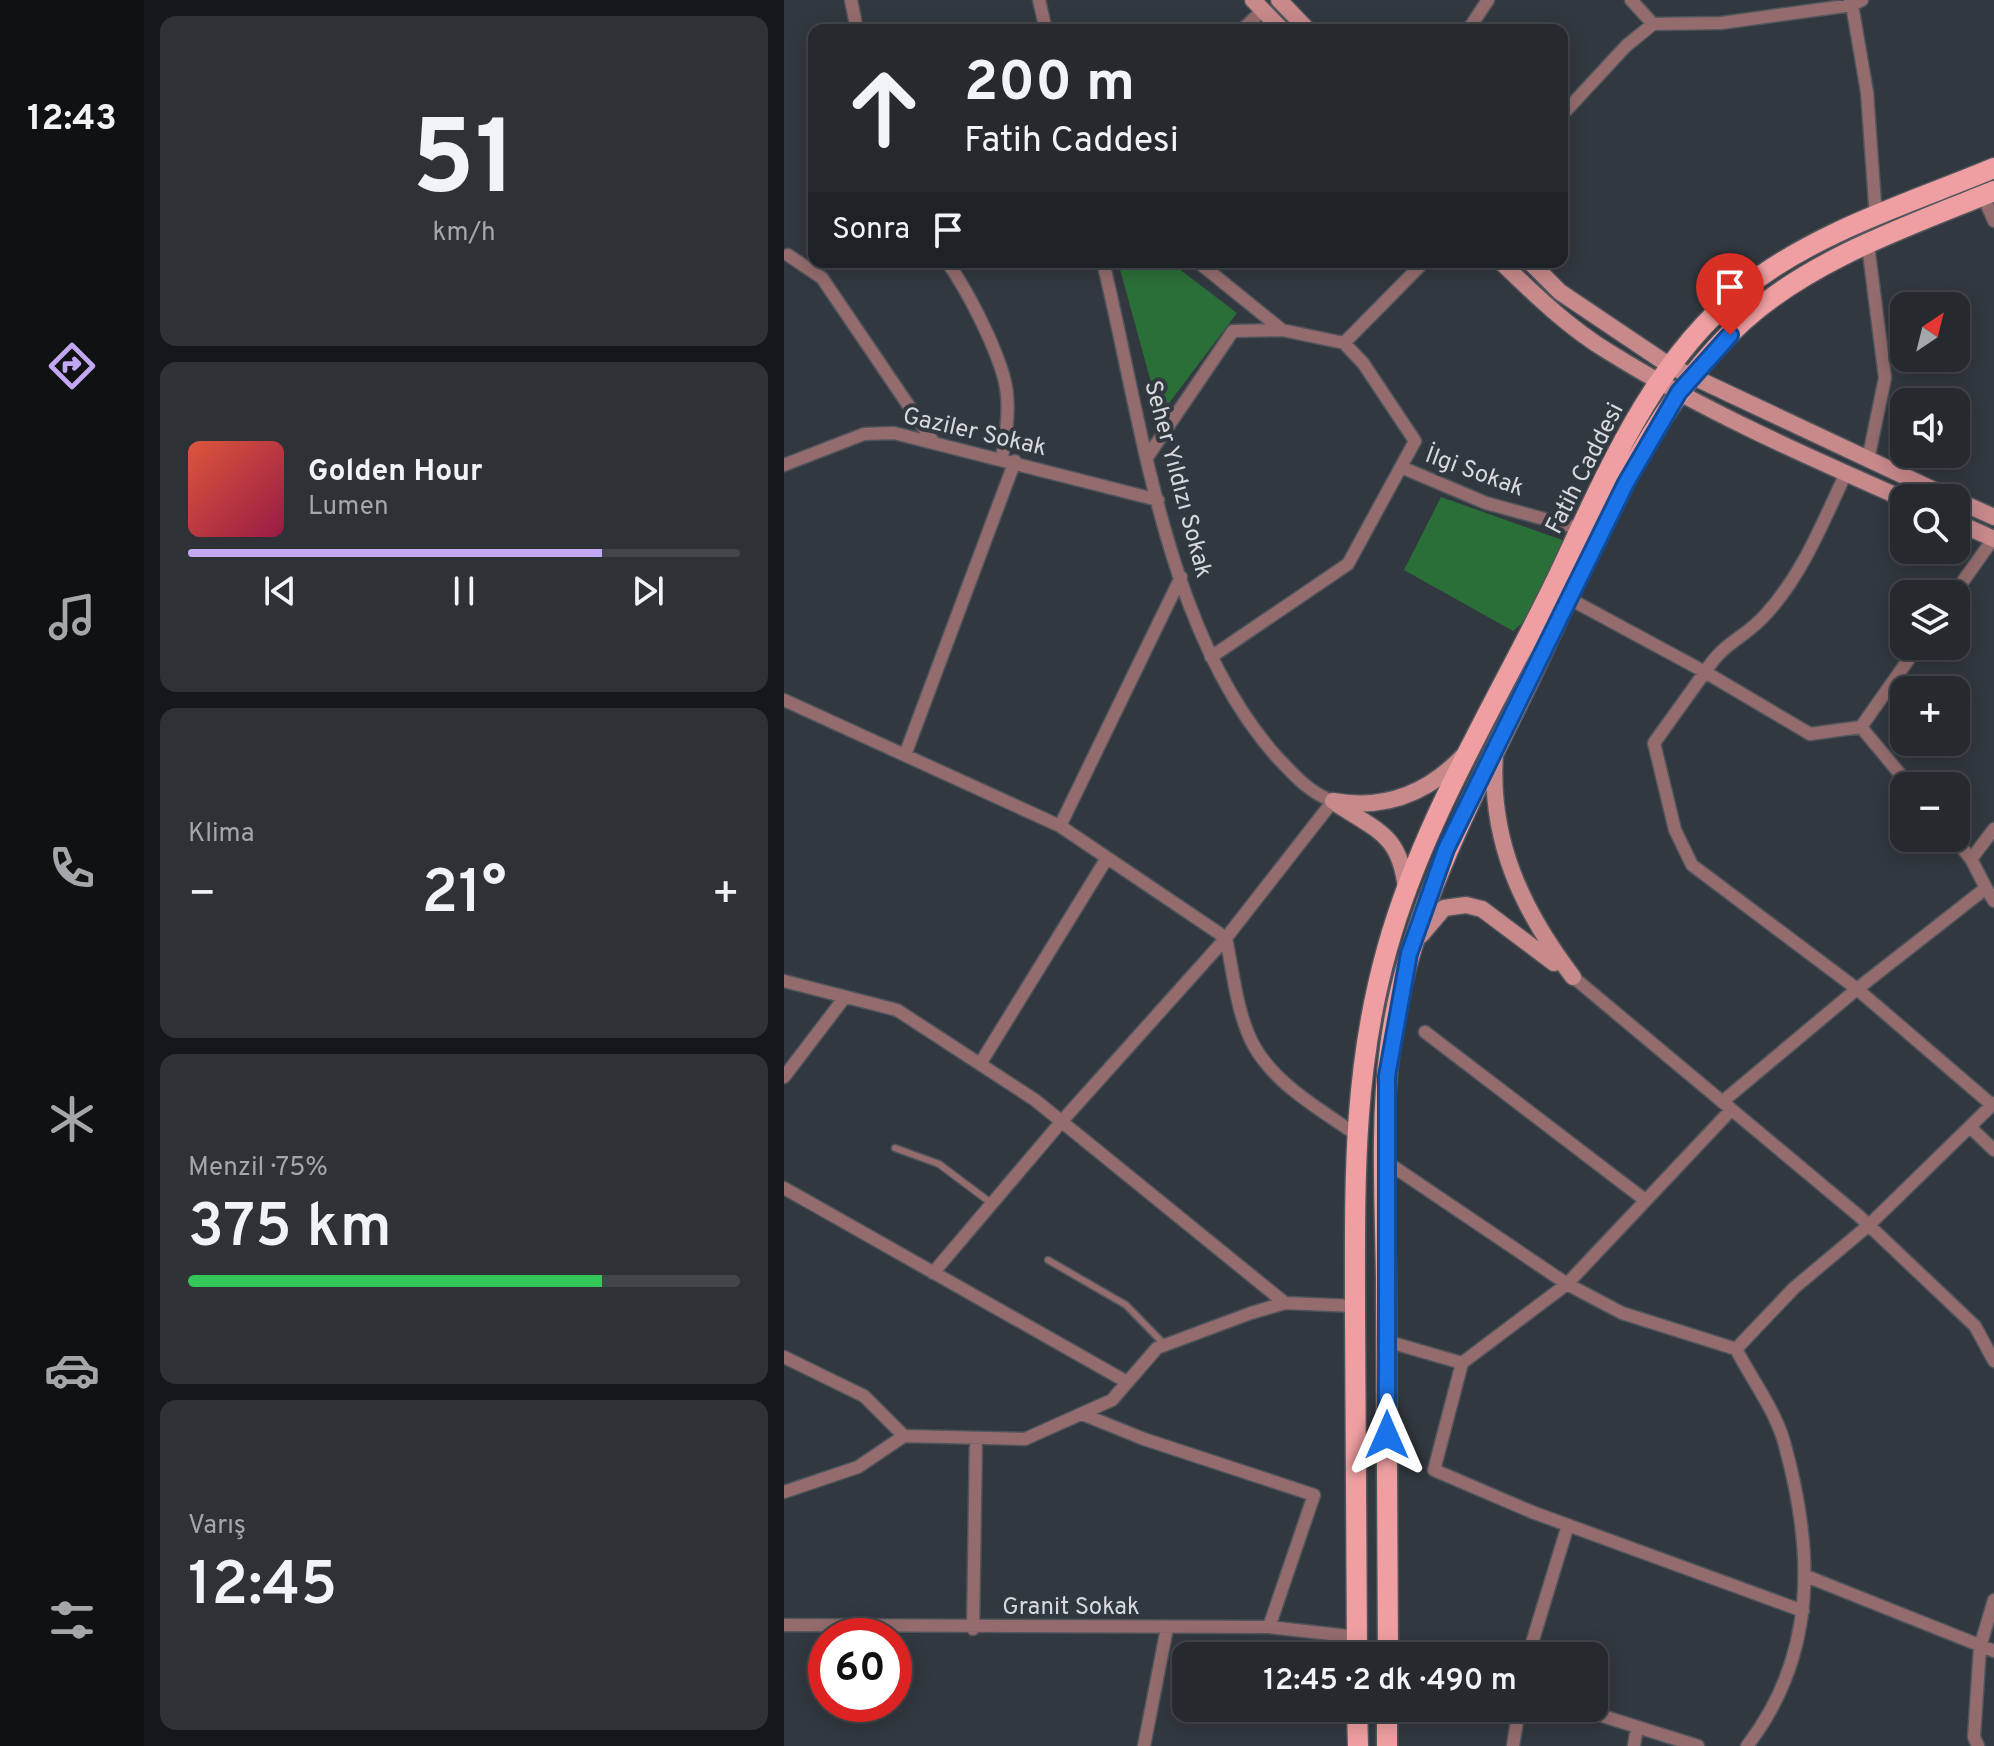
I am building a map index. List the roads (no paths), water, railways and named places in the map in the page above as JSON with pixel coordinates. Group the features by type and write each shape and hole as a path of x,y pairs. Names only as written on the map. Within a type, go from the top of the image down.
{"main road":[{"name":"Fatih Caddesi","path":"1389,1642 1385,1161 1388,1065 1409,954 1485,745 1581,529 1665,373 1711,318 1741,290 1801,251 1994,168"},
{"name":"Fatih Caddesi","path":"1357,1642 1357,1135 1362,1060 1388,947 1406,894 1568,598 1626,483 1692,374 1744,320 1772,298 1868,245 1989,193"},
{"path":"1357,1722 1358,1746"},
{"path":"1387,1722 1387,1746"}],"street":[{"path":"851,0 856,24"},
{"path":"1039,0 1045,24"},
{"path":"1472,24 1488,0"},
{"path":"1631,0 1653,24"},
{"path":"1568,109 1626,46 1653,24 1721,23 1854,2 1867,92 1876,218"},
{"path":"1290,4 1304,24"},
{"path":"1246,24 1258,5 1276,24"},
{"path":"1989,193 1994,221"},
{"path":"1868,245 1885,378 1868,460"},
{"path":"788,255 822,278 932,440"},
{"path":"952,268 962,282 1004,379 1008,427 1002,457"},
{"name":"Seher Yıldızı Sokak","path":"1104,268 1158,500 1181,577 1211,657 1254,730 1299,781 1333,801"},
{"path":"1206,268 1282,330"},
{"path":"1344,343 1418,268"},
{"path":"1508,268 1607,351 1665,373 1692,374 1921,484"},
{"path":"1536,268 1560,292 1665,373 1679,392 1890,493"},
{"path":"1148,456 1233,331 1282,330 1344,343 1363,363 1415,441 1348,564 1211,657"},
{"name":"Gaziler Sokak","path":"784,465 864,434 894,433 1002,457 1158,500"},
{"path":"905,755 1015,461"},
{"name":"İlgi Sokak","path":"1401,467 1486,503 1581,529"},
{"path":"1736,1349 1794,1288 1869,1225 1993,1104 1857,989 1692,865 1675,830 1654,743 1718,651 1765,616 1796,578 1846,473"},
{"path":"1970,506 1994,517"},
{"path":"1964,580 1994,539 1970,528"},
{"path":"1060,826 1181,577"},
{"path":"1568,598 1705,672 1810,734 1861,727 1908,660"},
{"path":"784,700 1060,826 1226,938 1245,1022 1254,1046 1289,1086 1357,1135"},
{"path":"1861,727 1898,772"},
{"path":"1333,801 1384,803 1405,797 1485,745 1495,815 1511,874 1549,946 1573,977"},
{"path":"1333,801 1394,845 1401,858 1406,894"},
{"path":"933,1273 1062,1121 1226,938 1333,801"},
{"path":"1971,859 1994,829"},
{"path":"1965,852 1994,901"},
{"path":"980,1064 1107,858"},
{"path":"1803,1611 1568,1525 1434,1470 1462,1363 1567,1284 1726,1106 1857,989 1986,888"},
{"path":"1409,954 1439,912 1449,906 1466,905 1491,915 1573,977 1869,1225 1975,1326 1994,1361"},
{"path":"784,981 897,1010 1062,1121 1285,1303"},
{"path":"784,1077 845,997"},
{"path":"1425,1032 1645,1200"},
{"path":"1970,1127 1994,1150"},
{"path":"1385,1161 1567,1284 1622,1313 1736,1349 1783,1439 1807,1564 1803,1611 1789,1673 1768,1719 1747,1746"},
{"path":"784,1188 1127,1382"},
{"path":"784,1492 858,1467 904,1436 1025,1439 1112,1400 1157,1348 1285,1303 1355,1306"},
{"path":"1386,1341 1462,1363"},
{"path":"784,1357 864,1396 904,1436"},
{"path":"1082,1414 1144,1439 1314,1495 1269,1627"},
{"path":"973,1629 976,1438"},
{"path":"1532,1642 1568,1525"},
{"path":"1806,1576 1994,1651"},
{"path":"1978,1746 1974,1737 1980,1647 1994,1600"},
{"name":"Granit Sokak","path":"784,1625 973,1629 1085,1624 1167,1628 1269,1627 1335,1642"},
{"path":"1144,1746 1167,1628"},
{"path":"1608,1718 1698,1746"},
{"path":"1513,1746 1517,1722"},
{"path":"1634,1746 1637,1727"}],"lane":[{"path":"895,1148 939,1164 994,1204"},
{"path":"1048,1260 1126,1305 1165,1345"}]}
